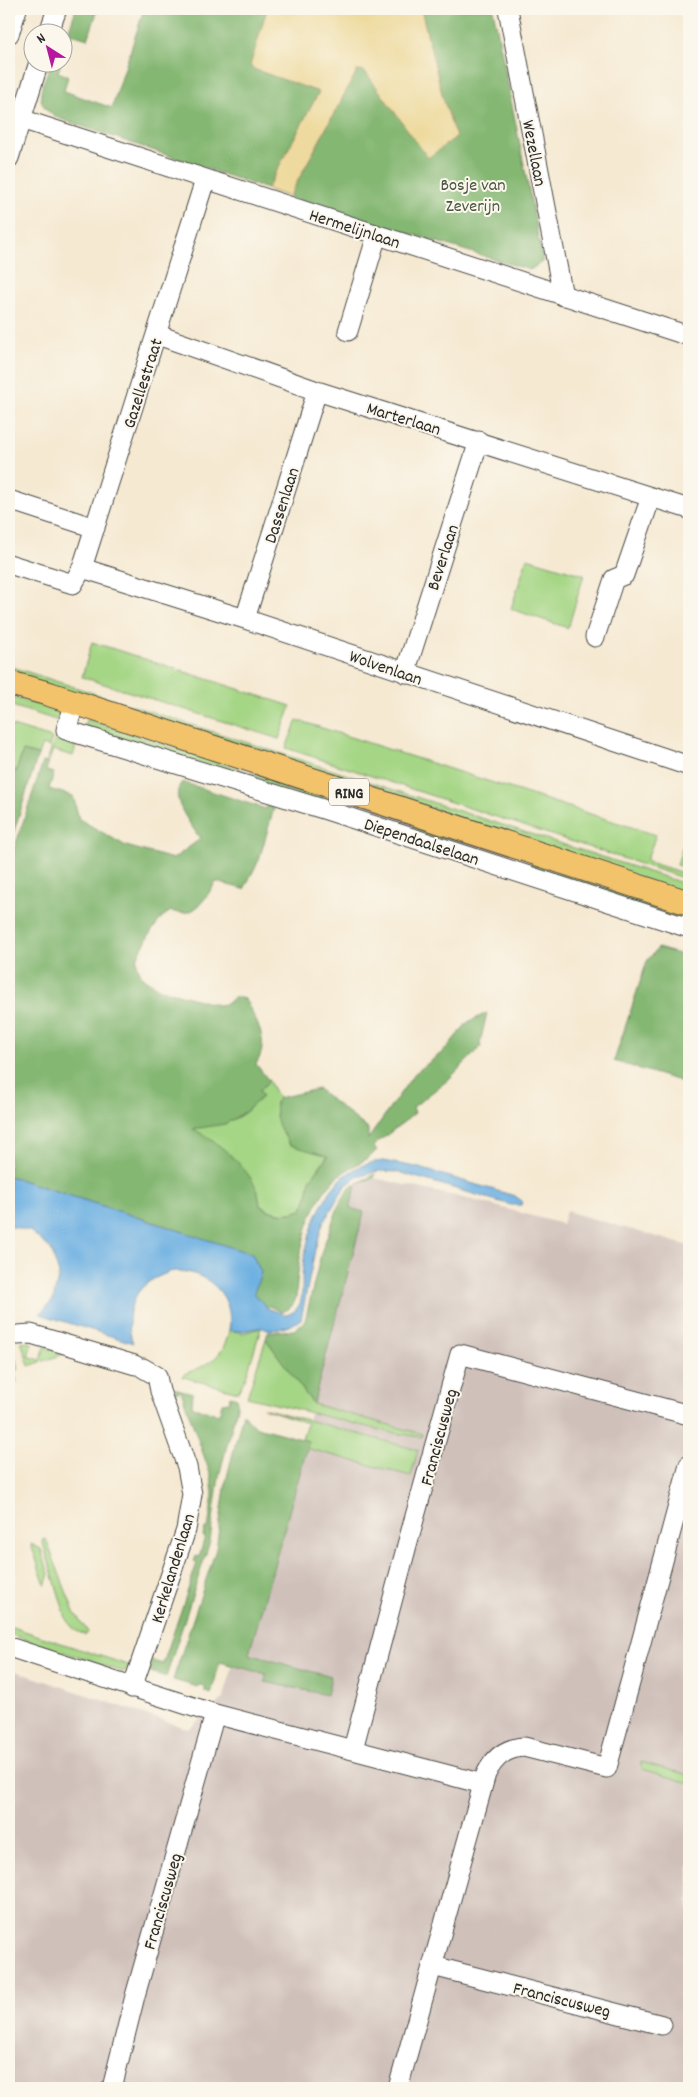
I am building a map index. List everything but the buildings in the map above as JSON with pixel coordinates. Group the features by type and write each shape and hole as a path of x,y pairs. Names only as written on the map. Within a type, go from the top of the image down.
{"main road":[{"name":"Diependaalselaan","path":"9,683 689,903"}],"street":[{"path":"9,34 17,9"},
{"path":"52,22 57,9"},
{"name":"Wezellaan","path":"508,9 563,296"},
{"path":"9,158 36,72"},
{"name":"Hermelijnlaan","path":"21,119 689,336"},
{"name":"Gazellestraat","path":"9,564 72,584 82,568 158,335 205,180"},
{"path":"348,331 377,234"},
{"name":"Marterlaan","path":"158,335 317,391 480,441 689,509"},
{"name":"Dassenlaan","path":"245,619 317,391"},
{"name":"Beverlaan","path":"405,673 480,441"},
{"path":"595,637 614,580 624,575 651,496"},
{"path":"9,500 95,528"},
{"name":"Wolvenlaan","path":"82,568 245,619 689,766"},
{"name":"Diependaalselaan","path":"75,703 66,730 502,866 689,928"},
{"name":"Kerkelandenlaan","path":"18,1335 31,1334 139,1367 157,1376 160,1391 187,1468 192,1494 186,1530 132,1688"},
{"name":"Franciscusweg","path":"353,1749 406,1545 460,1354 689,1415"},
{"path":"398,2088 483,1784 491,1764 502,1753 517,1748 533,1749 606,1768 689,1465"},
{"path":"9,1647 215,1714 483,1784"},
{"name":"Franciscusweg","path":"112,2088 135,1996 215,1714"},
{"name":"Franciscusweg","path":"433,1966 662,2025"}],"shaded area":[{"path":"374,1178 477,1201 562,1224 566,1211 689,1246 689,2088 9,2088 9,1669 189,1729 223,1699 313,1404 364,1212 350,1208 357,1183"}],"green space":[{"path":"76,9 98,9 88,39 72,34 72,22"},
{"path":"144,9 267,9 251,66 256,70 319,92 267,189 55,117 43,105 41,99 42,86 47,72 58,72 68,76 64,91 112,108"},
{"name":"Bosje van Zeverijn","path":"421,9 493,9 542,256 542,262 530,270 289,197 357,71 362,70 367,74 428,157 456,137 443,98"},
{"path":"527,558 584,575 568,628 511,609"},
{"path":"92,642 291,706 279,739 82,677"},
{"path":"9,666 689,885 689,894 9,674"},
{"path":"9,696 61,712 59,721 9,705"},
{"path":"87,719 479,848 689,914 689,923 85,726"},
{"path":"297,720 656,835 646,861 689,875 689,880 286,748"},
{"path":"9,725 52,738 49,747 42,745 38,755 23,752 15,772 9,770"},
{"path":"55,739 76,746 73,756 53,750 48,763 46,763"},
{"path":"23,751 38,755 9,847 9,781 12,771 16,772"},
{"path":"43,762 48,763 46,771 54,773 49,789 73,796 79,819 126,846 173,859 200,839 179,803 178,789 182,782 266,809 267,806 274,808 259,860 244,889 216,882 203,901 193,910 179,913 171,911 162,917 149,935 137,958 137,966 143,978 160,989 217,1005 226,1004 234,997 245,999 253,1015 262,1039 262,1047 256,1064 269,1081 259,1090 262,1097 245,1112 225,1124 193,1129 220,1146 237,1161 251,1178 257,1189 260,1206 280,1213 302,1210 310,1180 328,1156 290,1145 276,1117 278,1098 318,1089 368,1129 368,1139 414,1074 444,1051 468,1022 487,1013 480,1043 481,1047 448,1080 413,1107 415,1113 373,1146 377,1150 373,1154 339,1175 324,1192 316,1205 305,1235 301,1251 296,1298 291,1307 285,1311 282,1312 269,1306 267,1308 254,1293 261,1272 252,1254 9,1176 9,864"},
{"path":"686,835 689,836 689,869 677,865"},
{"path":"658,948 689,957 689,1073 686,1083 614,1061 647,961"},
{"path":"269,1081 278,1098 275,1105 328,1155 310,1180 302,1210 290,1213 271,1211 260,1206 257,1189 192,1128 224,1122 245,1113"},
{"path":"375,1174 374,1178 360,1182"},
{"path":"357,1184 350,1208 364,1212 313,1404 266,1339 268,1332 294,1330 305,1321 322,1250 339,1205 349,1188"},
{"path":"261,1328 246,1377 238,1392 183,1377 184,1374 207,1364 219,1354 227,1340 229,1330 243,1333"},
{"path":"266,1339 313,1404 422,1434 421,1437 388,1432 247,1397"},
{"path":"21,1341 32,1343 28,1356 40,1360 45,1347 64,1354 29,1366"},
{"path":"10,1344 19,1369 14,1371 17,1382 9,1385"},
{"path":"174,1388 193,1393 192,1407 219,1414 222,1403 229,1402 230,1396 237,1398 237,1407 219,1476 210,1541 166,1677 148,1671 152,1661 163,1664 197,1563 194,1562 196,1556 199,1557 205,1537 203,1536 205,1529 208,1529 213,1494 211,1476 181,1391 170,1394 168,1390"},
{"path":"263,1408 418,1450 411,1476 305,1448 301,1441 307,1423"},
{"path":"243,1413 257,1427 309,1441 249,1654 331,1677 327,1695 265,1682 266,1674 220,1662 211,1694 205,1692 205,1686 199,1685 198,1687 173,1680 216,1549 226,1481"},
{"path":"46,1539 74,1612 88,1632 86,1635 76,1631 67,1621 42,1540"},
{"path":"31,1544 41,1549 49,1574 45,1586"},
{"path":"9,1626 131,1666 123,1672 9,1634"},
{"path":"641,1762 689,1775 689,1783 642,1769"}],"sand":[{"path":"267,9 421,9 443,98 456,137 428,158 367,74 362,70 357,71 289,197 267,189 319,92 256,70 250,66"}],"water":[{"path":"383,1161 416,1167 515,1196 522,1201 521,1205 511,1205 398,1172 378,1171 357,1177 345,1186 323,1223 315,1250 301,1319 290,1326 277,1329 229,1330 228,1306 217,1288 198,1275 175,1271 150,1281 137,1295 132,1304 129,1323 133,1343 40,1314 53,1300 59,1274 51,1249 30,1231 9,1226 9,1176 252,1254 261,1272 254,1293 267,1308 286,1315 295,1310 300,1303 302,1269 306,1248 311,1231 326,1198 350,1172 365,1165"}]}
